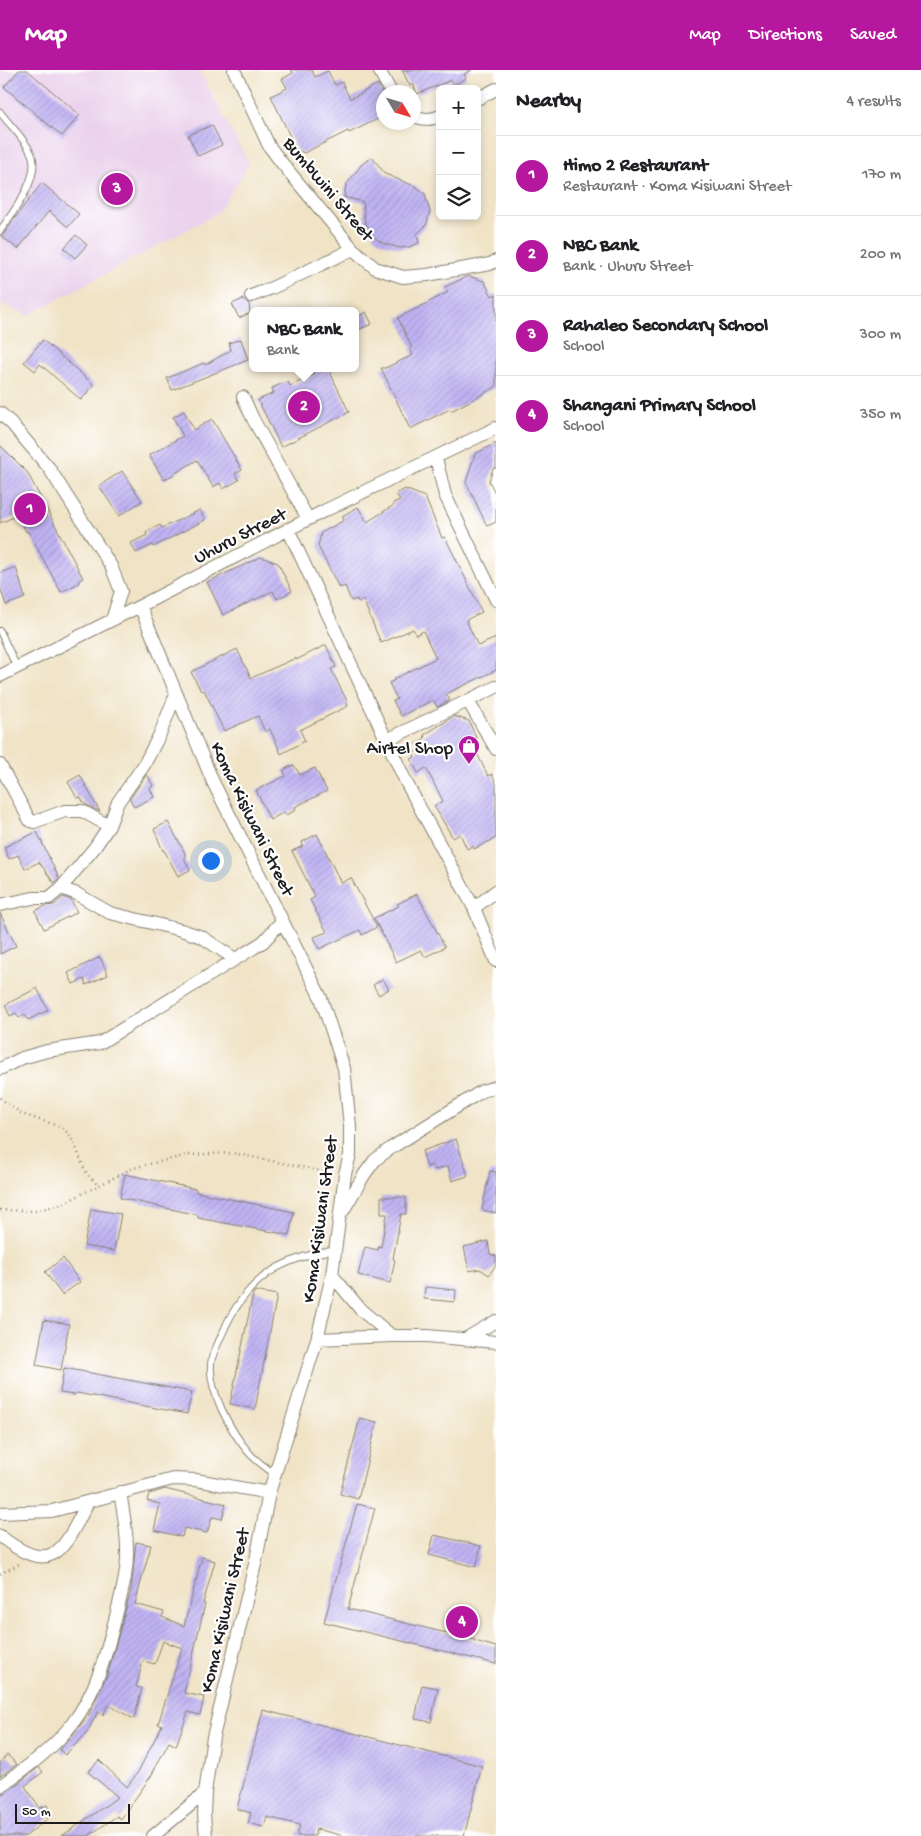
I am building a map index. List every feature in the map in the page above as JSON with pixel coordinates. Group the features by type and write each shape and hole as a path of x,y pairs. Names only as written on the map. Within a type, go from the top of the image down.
{"street":[{"name":"Bumbwini Street","path":"234,70 269,146 318,209 353,249 375,268 403,277 494,265"},
{"path":"379,70 387,85"},
{"path":"481,97 496,90"},
{"path":"421,118 436,118"},
{"path":"251,296 272,288 353,249"},
{"path":"243,397 253,419 308,519"},
{"path":"0,413 11,423 49,468 111,566 121,591 112,620"},
{"name":"Uhuru Street","path":"0,676 308,519 496,428"},
{"path":"436,458 445,494 496,600"},
{"path":"288,529 406,782 474,908 496,961"},
{"name":"Koma Kisiwani Street","path":"140,606 213,782 321,998 344,1068 350,1126 350,1155 345,1174 332,1275 317,1339 269,1493 256,1560 213,1737 205,1793 204,1815 206,1836"},
{"path":"387,740 496,687"},
{"path":"0,905 33,898 49,898 61,888 95,847 109,826 118,802 144,764 160,734 176,694"},
{"path":"468,701 496,749"},
{"path":"0,765 30,821 34,822 65,811 82,811 109,826"},
{"path":"61,888 78,894 110,913 202,937 235,959"},
{"path":"474,908 496,891"},
{"path":"0,1069 22,1058 47,1051 100,1043 263,942 282,921"},
{"path":"341,1216 364,1175 375,1160 482,1091 496,1087"},
{"path":"332,1275 362,1310 392,1336"},
{"path":"464,1339 496,1321"},
{"path":"317,1339 392,1336 496,1342"},
{"path":"0,1513 52,1511 173,1479 196,1480 269,1493"},
{"path":"0,1786 22,1770 63,1734 73,1723 91,1693 112,1632 125,1578 127,1549 120,1492"},
{"path":"0,1536 31,1556 48,1557 61,1548 71,1536 88,1502"},
{"path":"153,1836 205,1793"}],"lane":[{"path":"0,112 23,140 32,156 33,175 22,198 0,231"},
{"path":"0,631 18,668"},
{"path":"274,1474 258,1462 235,1434 216,1394 212,1381 212,1359 228,1322 240,1301 262,1277 284,1265 309,1255 336,1248"}],"path":[{"path":"0,1098 22,1114 61,1127 70,1134 88,1175 99,1186"},
{"path":"0,1210 35,1211 62,1204 133,1168 188,1155 206,1153 233,1153 331,1174 345,1174"},
{"path":"0,1574 31,1556"}],"shaded area":[{"path":"0,70 199,70 249,164 218,213 29,315 0,304"}],"building":[{"path":"19,70 27,70 80,115 62,136 4,87"},
{"path":"291,70 312,70 315,77 328,71 335,85 342,82 350,99 376,85 376,120 349,133 348,131 304,153 296,149 271,96 287,88 282,79 293,73"},
{"path":"402,70 472,70 464,74 466,78 454,85 451,80 421,92 421,85 410,85"},
{"path":"212,125 222,145 198,156 188,135"},
{"path":"372,157 385,174 417,187 425,194 430,212 426,225 417,234 419,243 400,248 382,243 375,238 365,222 363,202 344,197 346,185 362,164"},
{"path":"42,183 79,214 68,227 49,211 18,249 1,236"},
{"path":"76,235 87,245 75,258 64,248"},
{"path":"468,276 484,281 492,296 496,294 496,387 451,411 450,409 410,429 381,368 385,368 413,355 410,349 412,348 398,318 448,292 445,287"},
{"path":"243,299 249,304 249,313 239,318 232,304"},
{"path":"366,312 372,324 359,329 359,316"},
{"path":"241,339 248,360 172,390 167,378 204,363 205,365 231,350 229,343"},
{"path":"43,340 94,385 81,400 40,364 35,371 24,362"},
{"path":"313,372 330,372 349,412 281,447 258,400 274,393 272,388 288,381 290,386 314,375"},
{"path":"184,411 194,430 212,419 242,470 235,474 239,480 223,489 220,483 213,487 197,460 164,480 149,455 183,436 173,417"},
{"path":"496,443 496,468 493,469 489,481 496,495 496,522 487,526 466,482 475,454"},
{"path":"0,445 27,472 83,578 78,581 79,583 61,592 18,515 0,523"},
{"path":"122,471 142,501 119,516 99,486"},
{"path":"405,489 425,497 442,538 445,537 482,612 466,620 478,646 496,638 496,670 446,694 450,700 437,707 433,700 401,716 393,701 397,699 389,683 436,658 423,631 416,635 413,629 381,643 363,600 358,602 357,599 351,601 345,586 339,588 318,546 321,533 344,520 342,516 358,507 367,522 400,500 396,494"},
{"path":"200,510 205,520 153,547 152,545 136,553 131,543 147,535 146,532 160,525 162,528"},
{"path":"261,557 278,563 292,591 277,599 273,591 223,615 207,582"},
{"path":"16,567 25,598 6,605 0,587 0,573"},
{"path":"326,645 336,667 331,669 348,706 300,730 305,741 281,754 270,729 265,732 258,716 224,731 204,690 201,691 191,672 237,649 251,678 296,658 296,660"},
{"path":"454,716 469,721 478,743 473,745 488,776 492,774 496,783 496,838 474,849 473,846 467,849 460,834 453,838 434,806 443,801 426,768 418,773 411,759 415,757 413,753 419,750 416,744 425,738 424,735"},
{"path":"294,765 300,775 315,768 327,791 295,807 296,810 286,815 284,812 270,820 256,790 286,776 283,770"},
{"path":"147,774 153,786 150,788 154,797 134,807 130,799"},
{"path":"80,775 100,812 85,804 80,797 77,798 68,782"},
{"path":"168,822 185,853 185,860 190,870 178,876 163,851 154,829"},
{"path":"37,832 59,878 54,883 39,862 25,869 18,855 9,859 4,847"},
{"path":"317,834 341,883 351,878 377,927 362,935 360,930 319,949 314,937 327,932 310,900 315,897 292,851 303,846 302,842"},
{"path":"417,894 445,947 425,957 421,950 396,962 374,918 399,906 397,904"},
{"path":"63,897 71,900 77,912 44,929 35,911 45,906 54,905"},
{"path":"0,913 16,946 0,954"},
{"path":"100,957 108,975 86,985 84,979 73,984 68,973"},
{"path":"383,979 389,989 379,995 373,985"},
{"path":"37,988 48,1010 28,1020 25,1014 19,1018 16,1013 10,1016 5,1005"},
{"path":"456,1139 468,1176 452,1181 448,1166 435,1170 433,1165 427,1167 422,1151"},
{"path":"490,1171 496,1172 496,1213 482,1210"},
{"path":"125,1174 196,1189 196,1192 294,1212 289,1235 198,1218 198,1215 120,1198"},
{"path":"381,1197 406,1197 406,1214 401,1214 390,1283 358,1275 365,1247 378,1250 379,1246 381,1247 387,1214 381,1214"},
{"path":"91,1209 121,1214 114,1251 84,1246"},
{"path":"488,1241 490,1254 496,1256 496,1265 489,1275 480,1269 469,1271 464,1247"},
{"path":"63,1258 80,1282 62,1295 45,1272"},
{"path":"425,1287 456,1290 455,1302 424,1299"},
{"path":"255,1291 277,1295 255,1409 230,1404"},
{"path":"44,1320 69,1324 61,1370 36,1365"},
{"path":"64,1368 192,1392 187,1414 77,1393 74,1395 60,1393"},
{"path":"360,1418 377,1422 358,1499 340,1494"},
{"path":"165,1489 226,1504 222,1519 212,1517 207,1533 184,1528 182,1537 154,1530 160,1504 147,1501 149,1494"},
{"path":"357,1504 375,1508 348,1609 475,1640 496,1647 496,1664 324,1622"},
{"path":"434,1535 481,1546 476,1567 429,1555"},
{"path":"136,1542 151,1545 135,1604 164,1612 162,1617 184,1626 202,1557 215,1561 203,1603 205,1604 184,1693 204,1697 200,1715 188,1712 176,1746 169,1742 151,1776 121,1819 117,1816 88,1836 62,1836 118,1797 88,1772 99,1760 127,1787 138,1772 162,1725 158,1724 182,1648 163,1641 155,1664 143,1661 136,1687 142,1688 134,1719 108,1705 103,1715 98,1712 86,1734 65,1755 60,1750 88,1716 108,1673 131,1590"},
{"path":"422,1685 438,1688 431,1722 415,1719"},
{"path":"263,1710 482,1766 464,1836 344,1836 316,1829 315,1836 297,1836 300,1825 267,1817 264,1827 248,1823 251,1813 237,1809"},
{"path":"7,1755 17,1764 0,1776 0,1763"},
{"path":"39,1767 43,1772 25,1786 40,1808 47,1805 52,1815 26,1836 0,1836 0,1794 5,1793"}],"place":[{"name":"Rahaleo Secondary School","path":"117,189"},
{"name":"NBC Bank","path":"304,407"},
{"name":"Himo 2 Restaurant","path":"30,509"},
{"name":"Airtel Shop","path":"469,765"},
{"name":"Shangani Primary School","path":"462,1622"}]}
